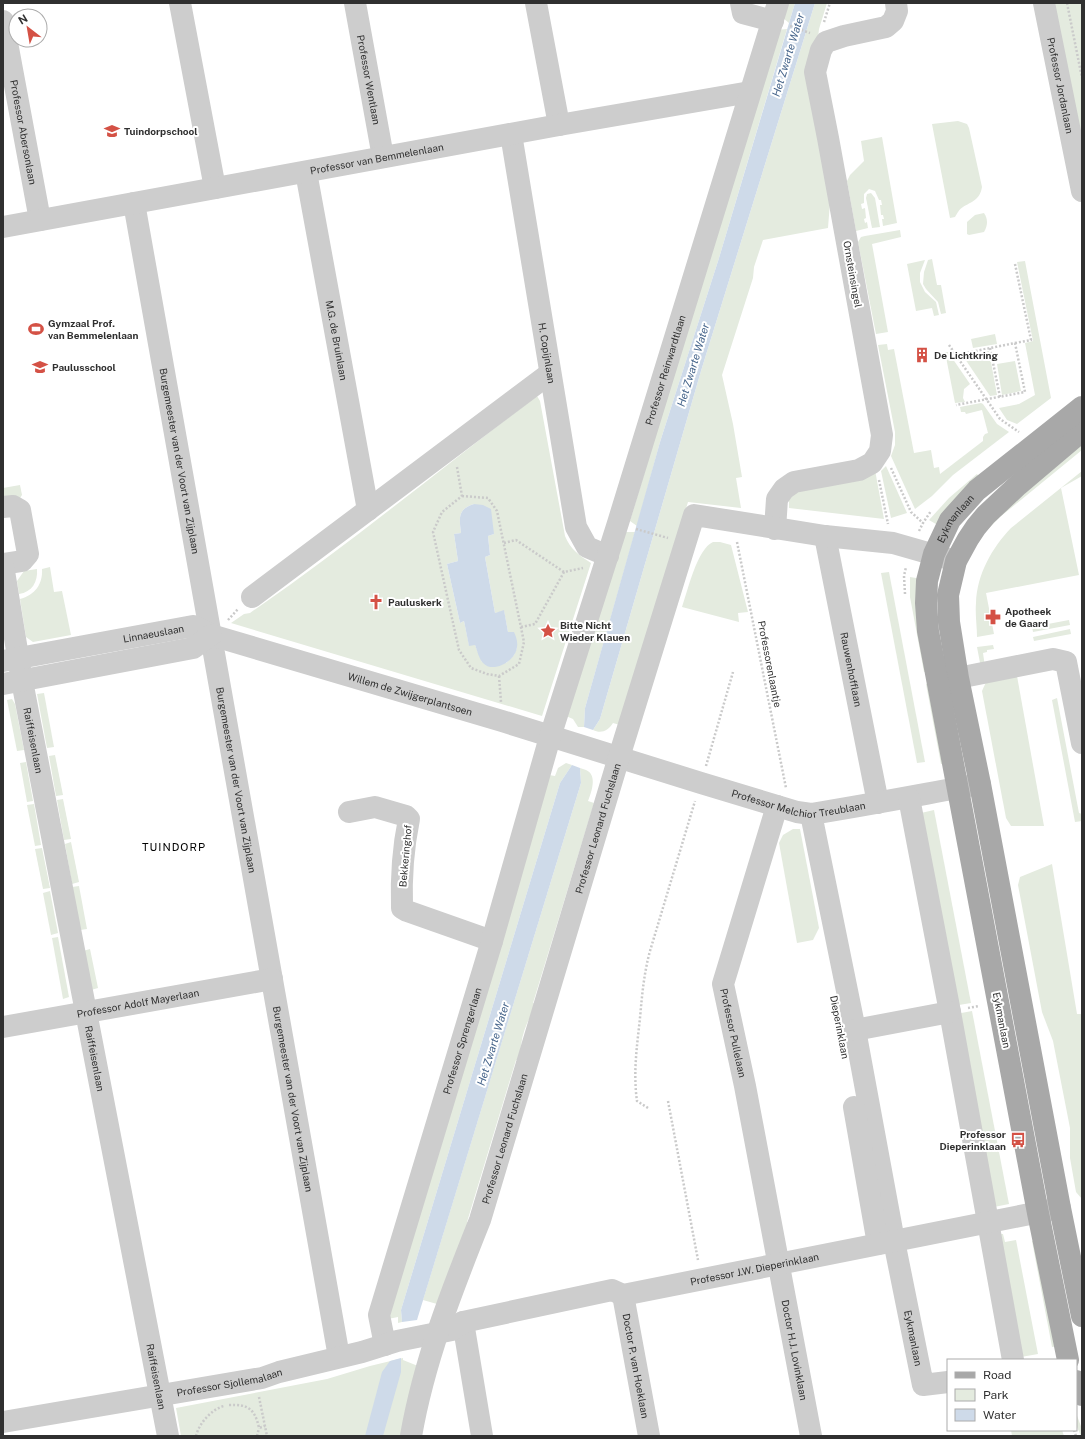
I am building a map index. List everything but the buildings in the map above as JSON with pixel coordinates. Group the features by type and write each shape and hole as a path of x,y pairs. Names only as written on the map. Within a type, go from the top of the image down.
{"main road":[{"name":"Eykmanlaan","path":"1082,407 977,490 950,520 934,554 927,581 926,603 928,631 948,679 980,784 1060,1208 1082,1316"},
{"name":"Eykmanlaan","path":"1068,1359 1038,1213 958,788 948,679 948,595 956,561 968,539 986,514 1082,431"},
{"path":"1077,1383 1082,1395"}],"street":[{"path":"180,3 215,188"},
{"name":"Professor Wentlaan","path":"355,3 383,157"},
{"path":"536,3 559,125"},
{"path":"741,3 743,13 779,17"},
{"name":"Ornsteinsingel","path":"877,455 882,435 815,72 819,56 826,42 886,26 893,21 896,16 898,11 896,3"},
{"name":"Professor Jordanlaan","path":"1044,3 1082,192"},
{"name":"Professor Reinwardtlaan","path":"550,737 750,92 779,17"},
{"name":"Professor Abersonlaan","path":"3,21 40,220"},
{"name":"Professor van Bemmelenlaan","path":"3,227 559,125 750,92"},
{"name":"H. Copijnlaan","path":"511,134 549,374 576,527 587,547 606,560"},
{"name":"M.G. de Bruinlaan","path":"306,172 368,510"},
{"name":"Burgemeester van der Voort van Zijplaan","path":"134,203 339,1357"},
{"path":"252,597 549,374"},
{"path":"877,455 872,463 859,470 794,482 784,489 777,499 775,528 825,536 893,543 956,561"},
{"path":"3,507 13,506 20,510 28,554 22,561 3,564 13,682 192,648 211,635"},
{"name":"Professor Leonard Fuchslaan","path":"413,1436 445,1354 451,1328 464,1297 480,1220 615,755 694,515 775,528"},
{"name":"Rauwenhofflaan","path":"825,536 878,803"},
{"name":"Linnaeuslaan","path":"11,659 193,626 211,635"},
{"name":"Willem de Zwijgerplantsoen","path":"211,635 502,721 550,737 615,755"},
{"path":"948,679 1053,659 1066,662 1082,743"},
{"name":"Raiffeisenlaan","path":"13,682 86,1012 168,1436"},
{"name":"Professor Sprengerlaan","path":"385,1345 379,1315 492,940 550,737"},
{"name":"Professor Melchior Treublaan","path":"615,755 794,811 878,803 980,784"},
{"path":"909,798 950,1012 1013,1359"},
{"name":"Bekkeringhof","path":"349,812 375,807 406,816 408,819 401,881 402,908 492,940"},
{"name":"Eykmanlaan","path":"794,811 855,1030 886,1243 923,1385 947,1382"},
{"name":"Dieperinklaan","path":"794,811 886,1243"},
{"name":"Professor Pullelaan","path":"779,1264 745,1086 723,984 794,811"},
{"name":"Professor Adolf Mayerlaan","path":"3,1027 272,979"},
{"path":"855,1030 950,1012"},
{"name":"Professor J.W. Dieperinklaan","path":"451,1328 612,1290 623,1295 1060,1208"},
{"name":"Doctor H.J. Lovinklaan","path":"779,1264 811,1436"},
{"name":"Doctor P. van Hoeklaan","path":"623,1295 649,1436"},
{"path":"451,1328 482,1436"},
{"name":"Professor Sjollemalaan","path":"3,1422 256,1380 279,1372 451,1328"}],"path":[{"path":"1067,3 1082,78"},
{"path":"779,17 808,32"},
{"path":"956,355 1031,340 1015,264"},
{"path":"956,406 1025,392 1015,343"},
{"path":"949,345 1000,419 1022,433"},
{"path":"990,348 1000,397"},
{"path":"453,446 462,496"},
{"path":"877,455 888,462 911,512 923,522"},
{"path":"877,455 889,525"},
{"path":"462,496 488,498 497,511 504,543 524,642 519,664 500,676 487,674 471,668 459,650 433,532 442,512 462,496"},
{"name":"Professorenlaantje","path":"733,522 794,811"},
{"path":"634,528 655,535"},
{"path":"504,543 516,540 564,572"},
{"path":"521,627 535,624 564,572 606,560"},
{"path":"211,635 252,597"},
{"path":"648,1108 637,1101 635,1086 636,1044 644,974 733,672"},
{"path":"668,1101 700,1266 692,1268 694,1281"},
{"path":"256,1380 267,1436"},
{"path":"196,1436 201,1425 214,1410 226,1405 238,1404 246,1406 255,1414 259,1428 257,1436"},
{"path":"259,1428 265,1426"}],"green space":[{"path":"785,3 795,3 789,23 783,18"},
{"path":"815,3 827,3 819,29 818,38 830,202 828,228 763,240 754,267 753,278 722,375 733,424 742,477 736,478 741,508 688,502 620,725 613,723 609,728 599,732 593,730 600,719 701,371"},
{"path":"1053,3 1082,3 1082,149"},
{"path":"787,29 719,258 660,442 637,526 630,521 777,30"},
{"path":"958,121 967,124 969,128 982,187 977,198 959,210 955,217 950,218 932,124"},
{"path":"882,137 897,223 883,226 882,219 884,219 883,215 881,215 881,200 879,200 875,191 869,189 864,194 864,203 861,204 862,209 865,208 866,218 864,219 865,223 867,222 868,228 856,231 847,181 850,175 864,161 861,141"},
{"path":"871,193 875,198 880,227 872,228 866,198 867,194"},
{"path":"984,213 987,222 984,232 969,235 967,234 967,222 975,215"},
{"path":"900,230 901,237 872,244 888,332 876,334 858,242 861,237"},
{"path":"932,259 937,285 941,285 946,313 941,314 938,302 923,284 924,272 928,260"},
{"path":"925,260 920,273 920,282 925,292 936,302 939,315 934,316 932,308 916,311 907,264"},
{"path":"1025,261 1051,398 1017,424 1007,420 999,408 1019,404 1035,395 1025,343 1033,341 1017,262"},
{"path":"995,334 997,344 973,348 971,339"},
{"path":"887,344 888,350 894,349 914,453 931,450 934,468 939,467 940,474 983,441 983,437 988,433 982,410 966,414 965,412 961,412 960,407 981,403 983,404 997,424 1009,432 953,475 932,496 915,509 891,456 895,445 895,432 878,345"},
{"path":"989,351 997,395 990,396 963,356"},
{"path":"945,352 948,352 970,384 964,389 963,398 965,402 955,403"},
{"path":"1015,361 1021,391 1002,395 997,364"},
{"path":"537,396 540,401 565,536 567,541 579,555 591,563 542,716 231,623 244,614 250,613 323,561","holes":["474,504 494,534 488,536 490,555 485,557 495,613 504,611 508,632 517,648 514,655 506,663 482,662 475,645 469,645 464,621 460,623 447,564 458,561 454,534 461,533 460,518 462,511 465,508"]},
{"path":"1082,443 1082,450 1000,517 985,532 977,545 971,542 977,532"},
{"path":"886,466 907,513 891,518 881,471"},
{"path":"875,470 884,519 789,508 789,499 793,492"},
{"path":"1082,471 1082,476 1061,488 1079,575 986,593 994,634 977,637 977,592 979,582 992,553 1011,528"},
{"path":"977,474 981,480 941,527 929,520 949,498"},
{"path":"20,485 22,495 20,498 3,501 3,488"},
{"path":"624,532 635,532 585,708 584,727 578,727 573,719 566,716"},
{"path":"713,542 731,545 748,612 738,613 739,622 682,607 698,561 707,546"},
{"path":"50,567 54,592 62,591 71,635 33,642 26,637 20,599 34,592 41,579 42,569"},
{"path":"37,569 35,582 31,589 19,594 17,581 24,571"},
{"path":"889,572 925,762 917,763 881,573"},
{"path":"910,577 922,579 931,671 924,672 910,597"},
{"path":"1069,620 1070,625 1033,632 1032,627"},
{"path":"1070,629 1071,634 1034,641 1033,637"},
{"path":"993,645 994,649 987,650 987,652 983,653 985,667 981,668 977,647"},
{"path":"1017,676 1044,826 1011,826 1006,818 982,691 986,682"},
{"path":"933,682 948,763 941,764 926,684"},
{"path":"44,693 54,747 47,748 37,694"},
{"path":"1057,698 1079,813 1082,814 1082,821 1075,822 1052,700"},
{"path":"12,699 15,704 24,750 17,751 7,700"},
{"path":"55,755 63,795 56,796 49,756"},
{"path":"26,762 33,801 27,802 20,763"},
{"path":"566,763 572,765 560,783 401,1310 402,1322 398,1323 398,1317 388,1319 549,775 555,776 558,768"},
{"path":"580,768 590,772 592,776 593,784 588,801 594,803 533,1003 536,1004 537,1007 529,1020 523,1035 521,1058 520,1060 516,1060 467,1222 471,1224 437,1304 423,1300 581,783"},
{"path":"63,799 71,839 64,840 57,800"},
{"path":"34,804 41,845 35,846 27,805"},
{"path":"934,810 971,1003 959,1005 921,813"},
{"path":"793,829 800,829 819,928 813,940 797,943 779,843 783,835"},
{"path":"71,842 79,882 72,884 65,844"},
{"path":"42,848 50,888 43,889 35,849"},
{"path":"1052,864 1077,1014 1082,1014 1082,1199 1076,1192 1070,1158 1070,1128 1053,1041 1042,1012 1018,885 1020,877"},
{"path":"79,886 87,929 80,930 72,887"},
{"path":"50,891 58,933 51,935 43,893"},
{"path":"58,937 69,997 63,999 52,938"},
{"path":"90,949 98,988 91,990 83,951"},
{"path":"972,1011 1009,1204 994,1207 956,1014"},
{"path":"998,1234 1003,1234 1005,1242 1016,1240 1038,1354 1021,1357"},
{"path":"1039,1239 1060,1346 1052,1347 1032,1241"},
{"path":"403,1358 403,1360 423,1368 404,1436 181,1436 176,1408 327,1379"},
{"path":"1077,1416 1082,1429 1081,1436 1077,1427"},
{"path":"1011,1431 1062,1431 1064,1436 1012,1436"}],"water":[{"name":"Het Zwarte Water","path":"795,3 815,3 701,371 600,719 593,730 584,727 585,708 660,442 719,258"},
{"path":"474,504 483,505 491,509 494,534 488,536 490,555 485,557 495,613 504,610 508,632 514,632 517,641 516,652 513,657 503,664 492,667 483,663 475,645 469,646 464,621 460,623 447,564 458,561 454,534 461,533 460,518 462,511"},
{"name":"Het Zwarte Water","path":"572,765 580,768 581,783 417,1320 402,1322 401,1310 560,783"},
{"path":"401,1358 401,1372 383,1436 365,1436 382,1372 390,1361"}],"place":[{"name":"Tuindorpschool","path":"112,131"},
{"name":"Gymzaal Prof. van Bemmelenlaan","path":"36,329"},
{"name":"De Lichtkring","path":"922,355"},
{"name":"Paulusschool","path":"40,367"},
{"name":"Pauluskerk","path":"376,602"},
{"name":"Apotheek de Gaard","path":"993,617"},
{"name":"Bitte Nicht Wieder Klauen","path":"548,631"},
{"name":"Professor Dieperinklaan","path":"1018,1140"}],"district":[{"name":"TUINDORP","path":"174,847"}]}
